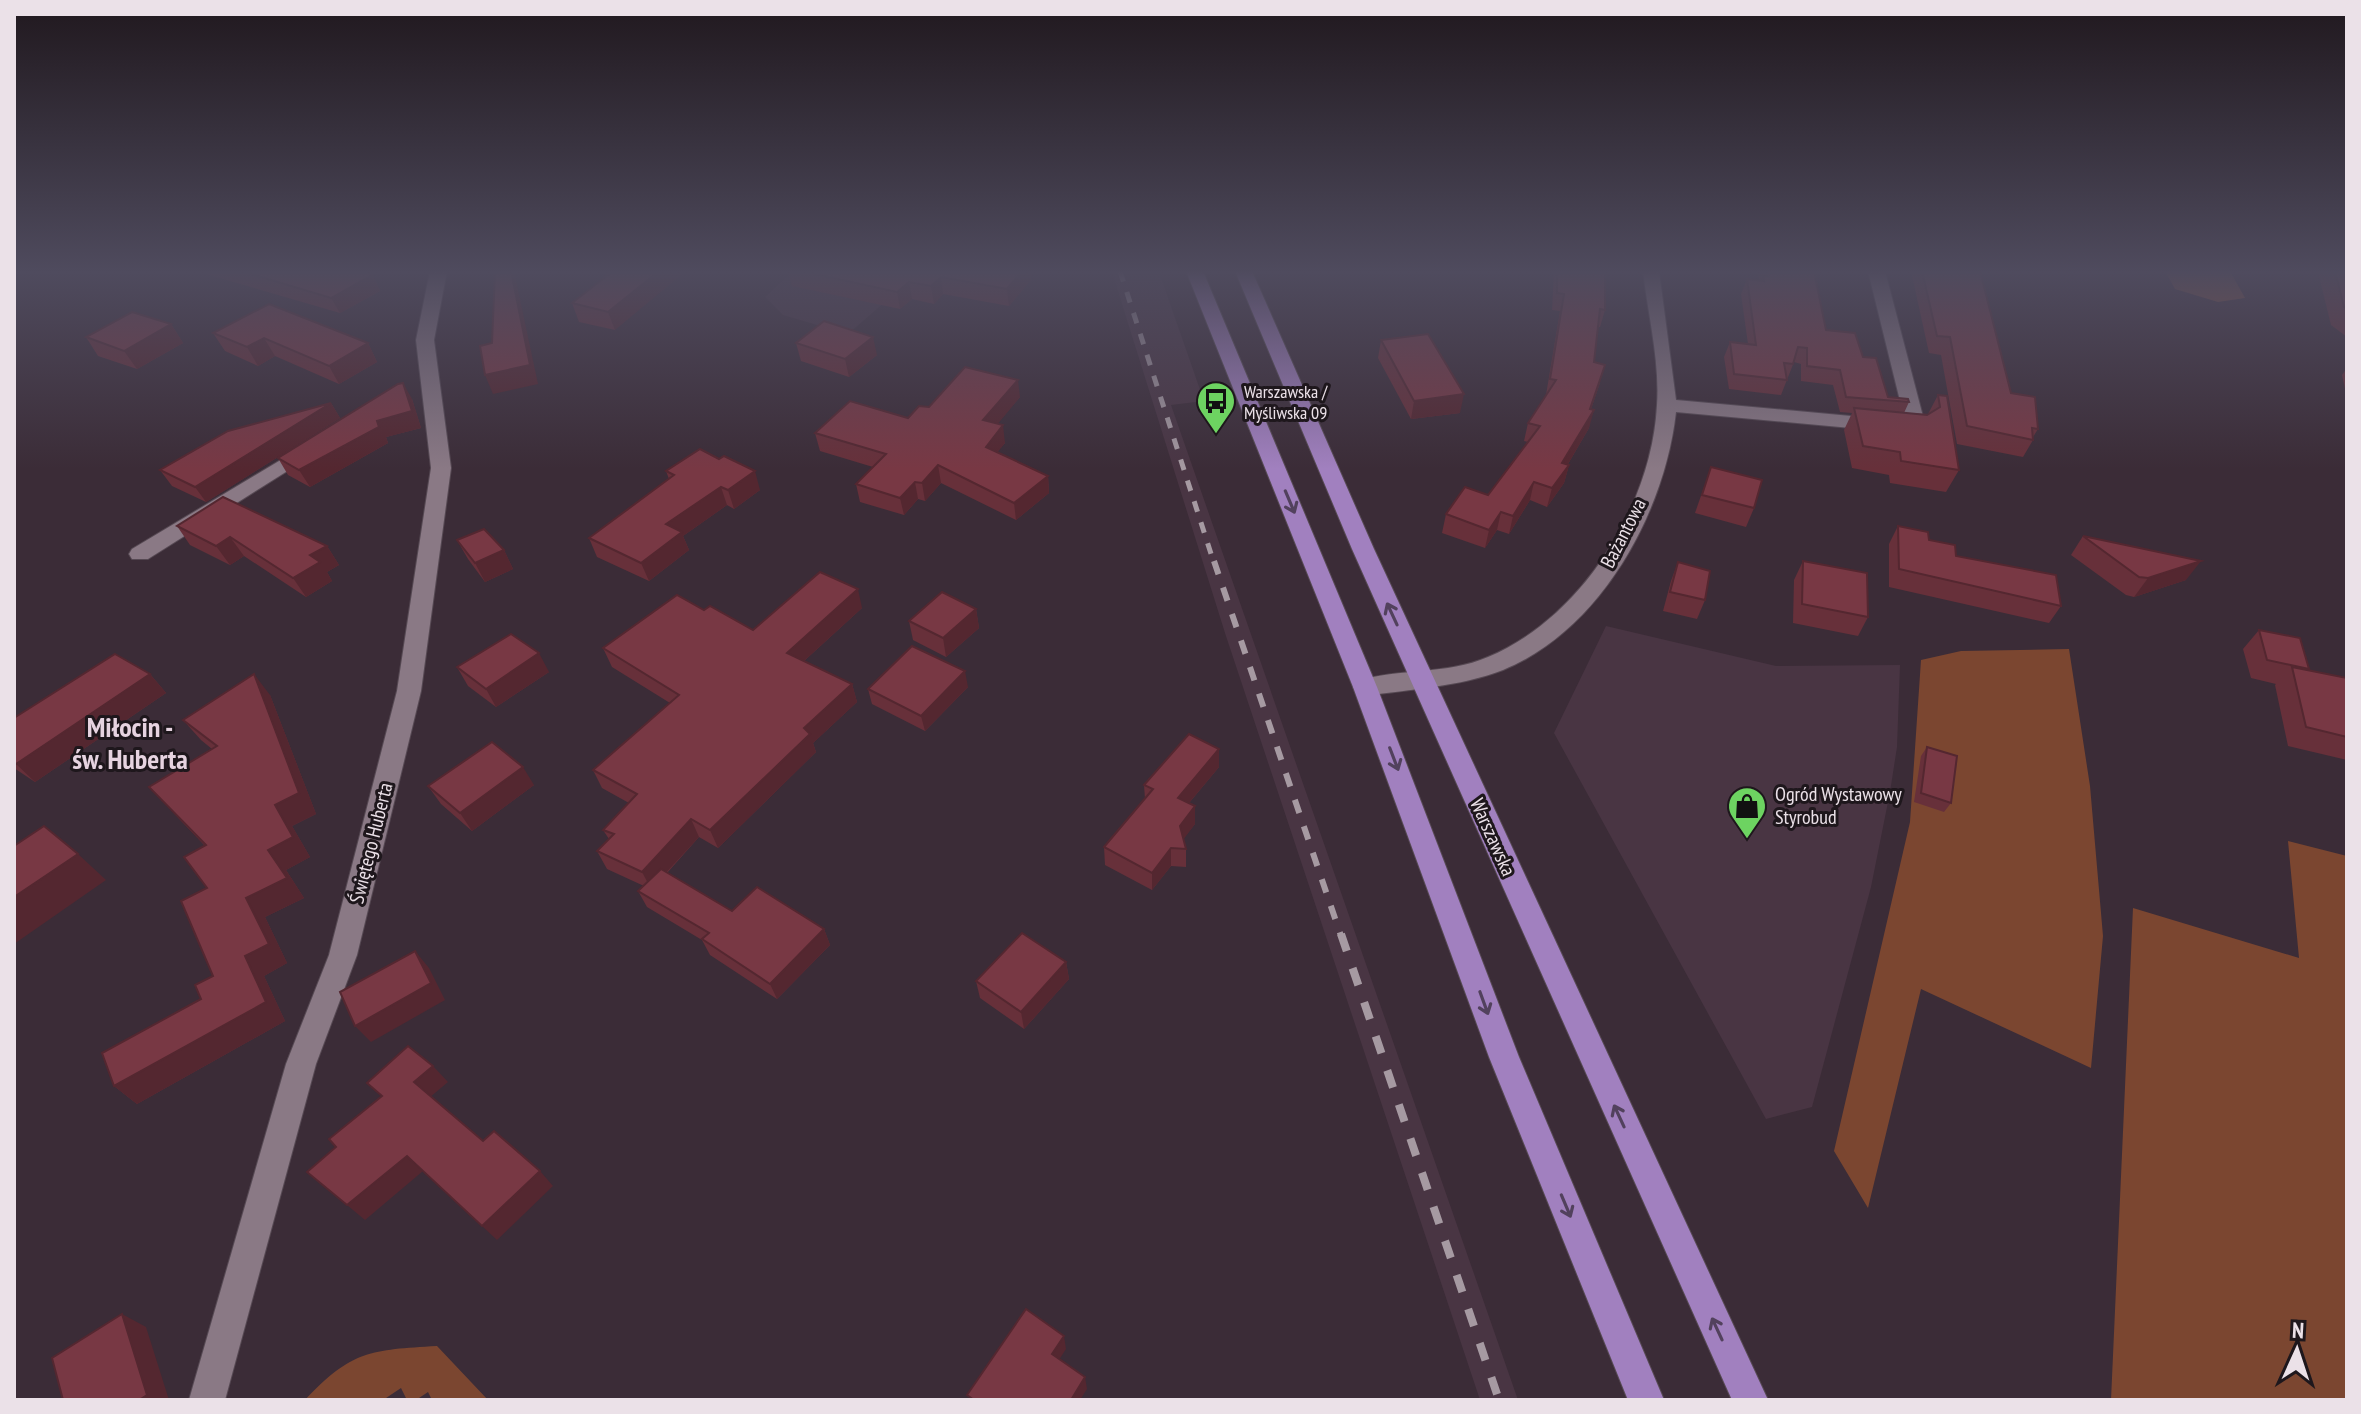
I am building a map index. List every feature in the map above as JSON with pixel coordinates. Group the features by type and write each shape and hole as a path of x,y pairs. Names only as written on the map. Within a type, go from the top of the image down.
{"main road":[{"path":"1221,337 1365,687 1504,1057 1646,1400"},
{"name":"Warszawska","path":"1272,337 1422,678 1750,1400"}],"street":[{"name":"Świętego Huberta","path":"207,1400 301,1064 343,955 409,691 441,468 420,380 426,337"},
{"name":"Bażantowa","path":"1365,687 1497,663 1545,636 1598,579 1630,527 1657,462 1667,405 1659,337"},
{"path":"1667,405 1916,428 1893,337"},
{"path":"140,554 322,441"}],"shaded area":[{"path":"1132,337 1182,337 1204,401 1171,405 1518,1400 1480,1400 1225,633"},
{"name":"Ogród Wystawowy Styrobud","path":"1606,626 1776,666 1900,665 1897,747 1890,792 1871,887 1812,1107 1766,1119 1554,733"},
{"path":"2069,649 2090,786 2103,936 2091,1068 1921,989 1868,1208 1834,1151 1910,822 1921,660 1961,651"},
{"path":"2288,841 2347,856 2347,1400 2111,1400 2133,908 2299,958"},
{"path":"437,1346 488,1400 432,1400 428,1392 416,1400 406,1398 401,1388 383,1400 305,1400 336,1371 364,1356 395,1349"}],"building":[{"path":"86,337 148,337 124,351"},
{"path":"223,337 353,337 368,343 329,366 264,338 247,347"},
{"path":"492,337 524,337 530,365 485,375 480,346 492,343"},
{"path":"804,337 873,337 845,359 796,343"},
{"path":"1430,337 1464,394 1414,401 1381,340"},
{"path":"1557,337 1597,337 1594,362 1605,365 1590,409 1594,410 1562,463 1569,465 1552,488 1534,482 1513,516 1501,512 1489,530 1446,514 1465,487 1488,495 1540,426 1528,423 1556,380 1550,379"},
{"path":"1755,337 1856,337 1863,357 1876,358 1888,397 1908,399 1909,402 1846,397 1840,370 1807,366 1807,348 1798,347 1793,364 1784,363 1787,380 1734,374 1730,342 1756,345"},
{"path":"1950,337 1997,337 2011,393 2035,397 2038,429 2032,428 2033,440 1967,426"},
{"path":"965,367 1018,380 983,420 1003,425 986,447 1048,476 1014,503 938,465 922,483 915,482 900,498 856,484 886,454 815,433 850,401 908,418 919,406 929,407"},
{"path":"403,383 412,411 377,421 379,427 299,470 278,458 398,384"},
{"path":"1938,395 1947,396 1959,470 1901,461 1900,452 1863,446 1854,408 1927,415 1940,407"},
{"path":"331,403 195,487 160,470 228,431"},
{"path":"700,449 719,459 724,456 755,471 728,490 721,487 666,524 682,532 641,563 589,538 674,475 666,471"},
{"path":"1711,467 1762,480 1754,508 1702,495"},
{"path":"223,497 327,546 310,555 320,562 293,578 230,537 216,546 177,526"},
{"path":"1898,526 1928,532 1929,540 1955,545 1956,556 2056,575 2061,606 1899,569"},
{"path":"484,529 504,550 475,563 457,540"},
{"path":"2083,536 2201,561 2148,578 2139,577"},
{"path":"1803,561 1867,573 1868,617 1802,604"},
{"path":"1678,562 1710,571 1705,600 1670,592"},
{"path":"820,572 858,589 787,653 852,684 804,728 810,734 710,830 691,819 642,872 597,851 614,834 603,830 637,794 593,770 679,695 603,648 677,595 704,610 710,606 753,630"},
{"path":"942,592 976,609 943,638 909,621"},
{"path":"2259,630 2300,638 2309,669 2267,660"},
{"path":"511,634 539,653 486,689 457,667"},
{"path":"912,646 965,671 921,716 868,689"},
{"path":"115,654 150,674 14,763 14,718"},
{"path":"2292,667 2347,678 2347,737 2306,727"},
{"path":"254,674 299,793 275,805 293,837 268,850 287,878 246,898 269,944 245,956 266,1002 114,1086 102,1053 201,999 195,985 213,976 181,901 207,888 184,857 206,845 149,787 217,746 183,720"},
{"path":"1189,734 1219,749 1178,798 1195,806 1180,826 1186,849 1171,848 1152,873 1104,847 1153,789 1144,785"},
{"path":"492,742 523,767 460,813 428,786"},
{"path":"1927,747 1957,756 1951,803 1921,793"},
{"path":"44,826 78,854 14,897 14,846"},
{"path":"661,869 732,911 757,887 824,929 770,984 702,939 709,933 638,891"},
{"path":"1022,933 1066,962 1021,1012 976,981"},
{"path":"415,951 431,983 355,1026 340,992"},
{"path":"408,1046 433,1066 414,1082 483,1141 494,1131 540,1171 482,1226 407,1156 347,1205 307,1172 336,1147 329,1139 382,1096 367,1083"},
{"path":"1026,1309 1064,1336 1052,1354 1085,1377 1071,1400 974,1400 967,1395"},
{"path":"122,1314 147,1395 139,1400 63,1400 52,1358"}],"railway":[{"path":"1141,337 1214,563"},
{"path":"1214,561 1341,936"},
{"path":"1341,934 1499,1400"}],"place":[{"name":"Warszawska / Myśliwska 09","path":"1216,435"},
{"name":"Ogród Wystawowy Styrobud","path":"1747,840"}],"district":[{"name":"Miłocin - św. Huberta","path":"130,742"}]}
